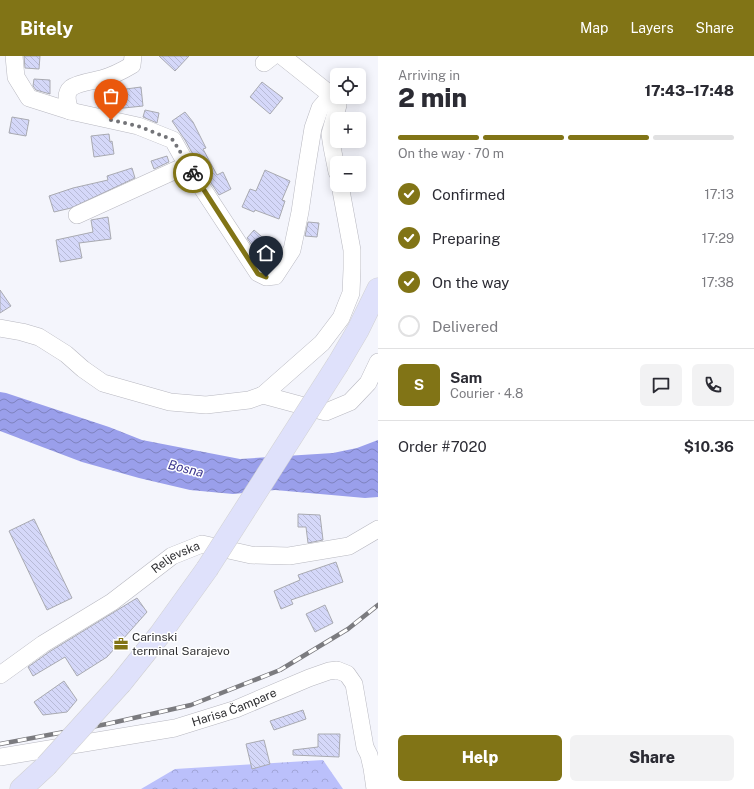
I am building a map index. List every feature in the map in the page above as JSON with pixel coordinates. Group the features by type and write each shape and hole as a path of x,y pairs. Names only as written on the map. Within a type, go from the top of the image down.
{"main road":[{"path":"21,789 46,766 121,683 161,633 207,569 338,364 358,330 378,290"}],"street":[{"path":"14,56 16,77 29,98 70,111 138,126 173,140 258,274 266,277 275,276 292,250 300,212 313,128 320,108 330,96"},
{"path":"70,111 67,102 67,93 71,87 101,79 122,71 132,65 133,56"},
{"path":"282,56 330,94"},
{"path":"334,156 330,134 337,104"},
{"path":"77,215 187,164"},
{"path":"0,328 39,337 66,354 83,369 103,383 170,402 206,405 249,400 263,395 322,344 340,318 351,293 352,250 341,192"},
{"path":"263,395 326,412 350,402 368,383 378,362"},
{"name":"Reljevska","path":"0,675 43,644 112,602 172,556 202,544 251,555 290,556 349,546 378,529"},
{"name":"Harisa Čampare","path":"0,757 175,728 236,709 309,678 337,670 347,674 354,684 364,747 369,755 375,789"}],"green space":[{"path":"323,760 343,789 141,789 175,769"}],"water":[{"name":"Bosna","path":"0,392 109,427 142,440 240,459 333,453 357,448 378,440 378,497 365,498 275,490 233,494 190,490 139,478 82,462 0,431"}],"building":[{"path":"24,56 40,56 39,69 25,68"},
{"path":"159,56 189,56 175,71"},
{"path":"34,79 50,80 50,94 36,90 33,86"},
{"path":"262,82 283,98 270,114 250,97"},
{"path":"141,87 143,106 114,110 98,107 98,90"},
{"path":"145,110 159,113 157,123 143,117"},
{"path":"185,112 193,122 206,148 203,149 217,175 223,172 231,189 219,195 172,121"},
{"path":"12,117 29,120 26,136 9,133"},
{"path":"109,134 110,142 112,141 114,154 94,157 91,136"},
{"path":"167,156 169,162 154,169 151,161"},
{"path":"132,168 135,178 71,208 54,212 49,196 73,188 108,180 107,176"},
{"path":"265,170 290,181 282,200 285,201 279,219 242,207 250,189 256,191"},
{"path":"108,217 111,239 79,243 82,258 60,262 56,240 93,232 91,220"},
{"path":"308,222 319,223 317,237 305,236"},
{"path":"254,230 268,242 258,254 247,238"},
{"path":"0,290 11,306 0,313"},
{"path":"298,514 320,515 323,540 308,543 306,527 298,527"},
{"path":"34,519 72,598 47,610 9,531"},
{"path":"336,562 343,582 291,600 293,604 281,609 274,591 300,580 298,575"},
{"path":"137,598 147,612 107,657 77,676 65,657 33,676 28,667 49,652"},
{"path":"325,605 333,623 315,632 306,614"},
{"path":"64,681 77,700 67,712 43,715 34,702"},
{"path":"303,710 306,719 274,730 270,721"},
{"path":"318,734 340,734 339,757 293,755 293,750 318,747"},
{"path":"264,740 270,764 252,769 246,744"}],"railway":[{"path":"0,744 107,724 191,705 280,670 348,629 378,605"}],"way so far":[{"path":"111,120 138,126 173,140 193,173"}],"place":[{"name":"Carinski terminal Sarajevo","path":"121,644"}],"route":[{"path":"193,173 258,274 266,277"}]}
